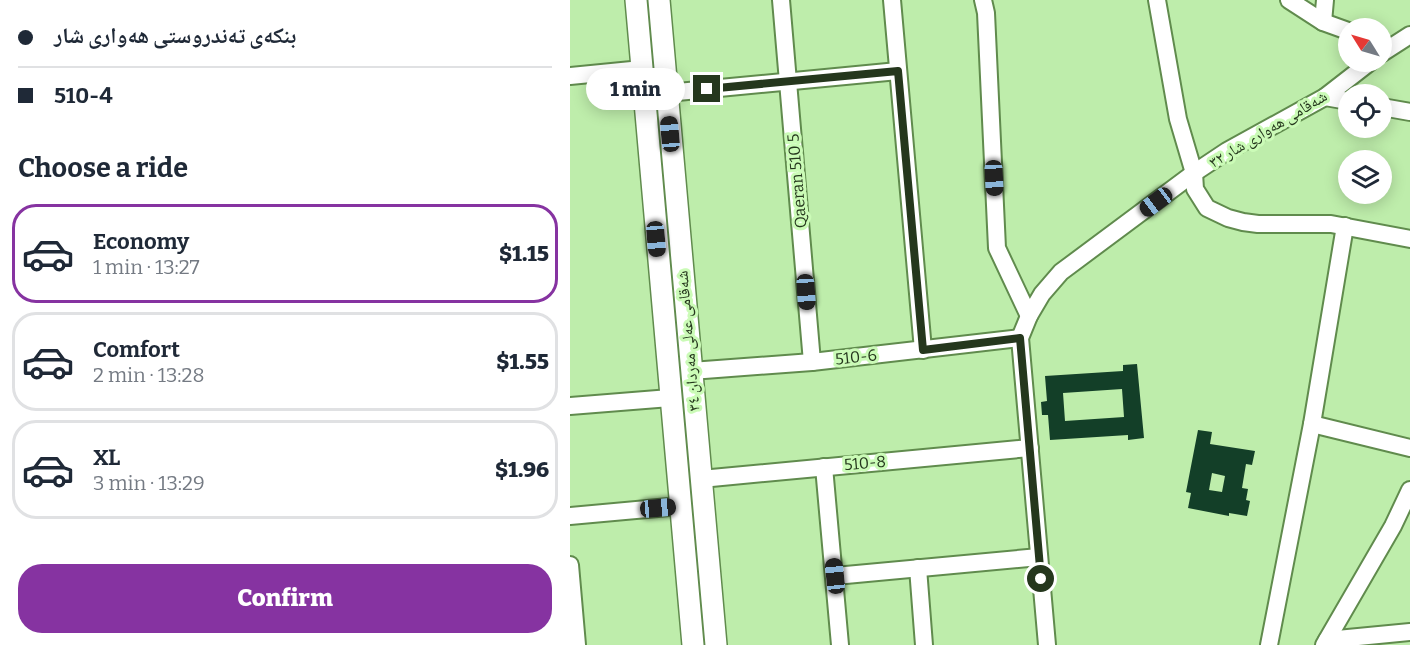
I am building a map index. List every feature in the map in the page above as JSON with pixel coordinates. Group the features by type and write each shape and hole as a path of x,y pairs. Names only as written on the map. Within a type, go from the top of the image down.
{"main road":[{"name":"شەقامی عەلی مەردان ٣٤","path":"636,0 693,645"},
{"name":"شەقامی عەلی مەردان ٣٤","path":"659,0 716,645"},
{"path":"656,239 679,237"}],"street":[{"name":"Qaeran 510 5","path":"781,0 812,362"},
{"path":"892,0 923,350"},
{"path":"984,0 997,248 1029,316"},
{"path":"1157,0 1178,119 1194,173 1196,189 1202,202 1213,212 1228,218 1258,224 1317,223 1346,226 1410,239"},
{"path":"1289,0 1323,22 1338,27"},
{"path":"1323,22 1325,0"},
{"path":"1392,44 1410,34"},
{"path":"570,76 642,69"},
{"path":"667,93 898,71"},
{"name":"شەقامی هەواری شار ٣٢","path":"1020,338 1042,294 1061,272 1194,173 1227,151 1325,96 1357,72"},
{"path":"1325,96 1338,99"},
{"path":"1392,109 1410,112"},
{"path":"1269,645 1312,424 1346,226"},
{"path":"1020,338 1047,645"},
{"name":"510-6","path":"691,371 812,362 1020,338"},
{"path":"570,406 670,398"},
{"path":"1312,424 1410,448"},
{"name":"510-8","path":"700,479 1030,448"},
{"path":"824,467 840,645"},
{"path":"1325,642 1393,526 1410,490"},
{"path":"570,516 680,506"},
{"path":"1393,526 1410,524"},
{"path":"835,576 1039,557"},
{"path":"570,564 573,627 577,645"},
{"path":"918,568 924,645"},
{"path":"1325,642 1375,640 1410,632"}],"building":[{"path":"1137,364 1144,438 1128,440 1128,435 1050,440 1048,415 1042,415 1041,402 1047,401 1045,376 1123,371 1123,365","holes":["1122,389 1124,417 1065,421 1063,393"]},
{"path":"1198,430 1212,432 1210,444 1255,451 1252,465 1246,464 1242,488 1248,489 1246,500 1250,501 1247,516 1229,513 1229,516 1188,508 1191,493 1186,492","holes":["1212,473 1225,476 1222,492 1209,490"]}],"route":[{"path":"707,89 898,71 923,350 1020,338 1041,579"}]}
